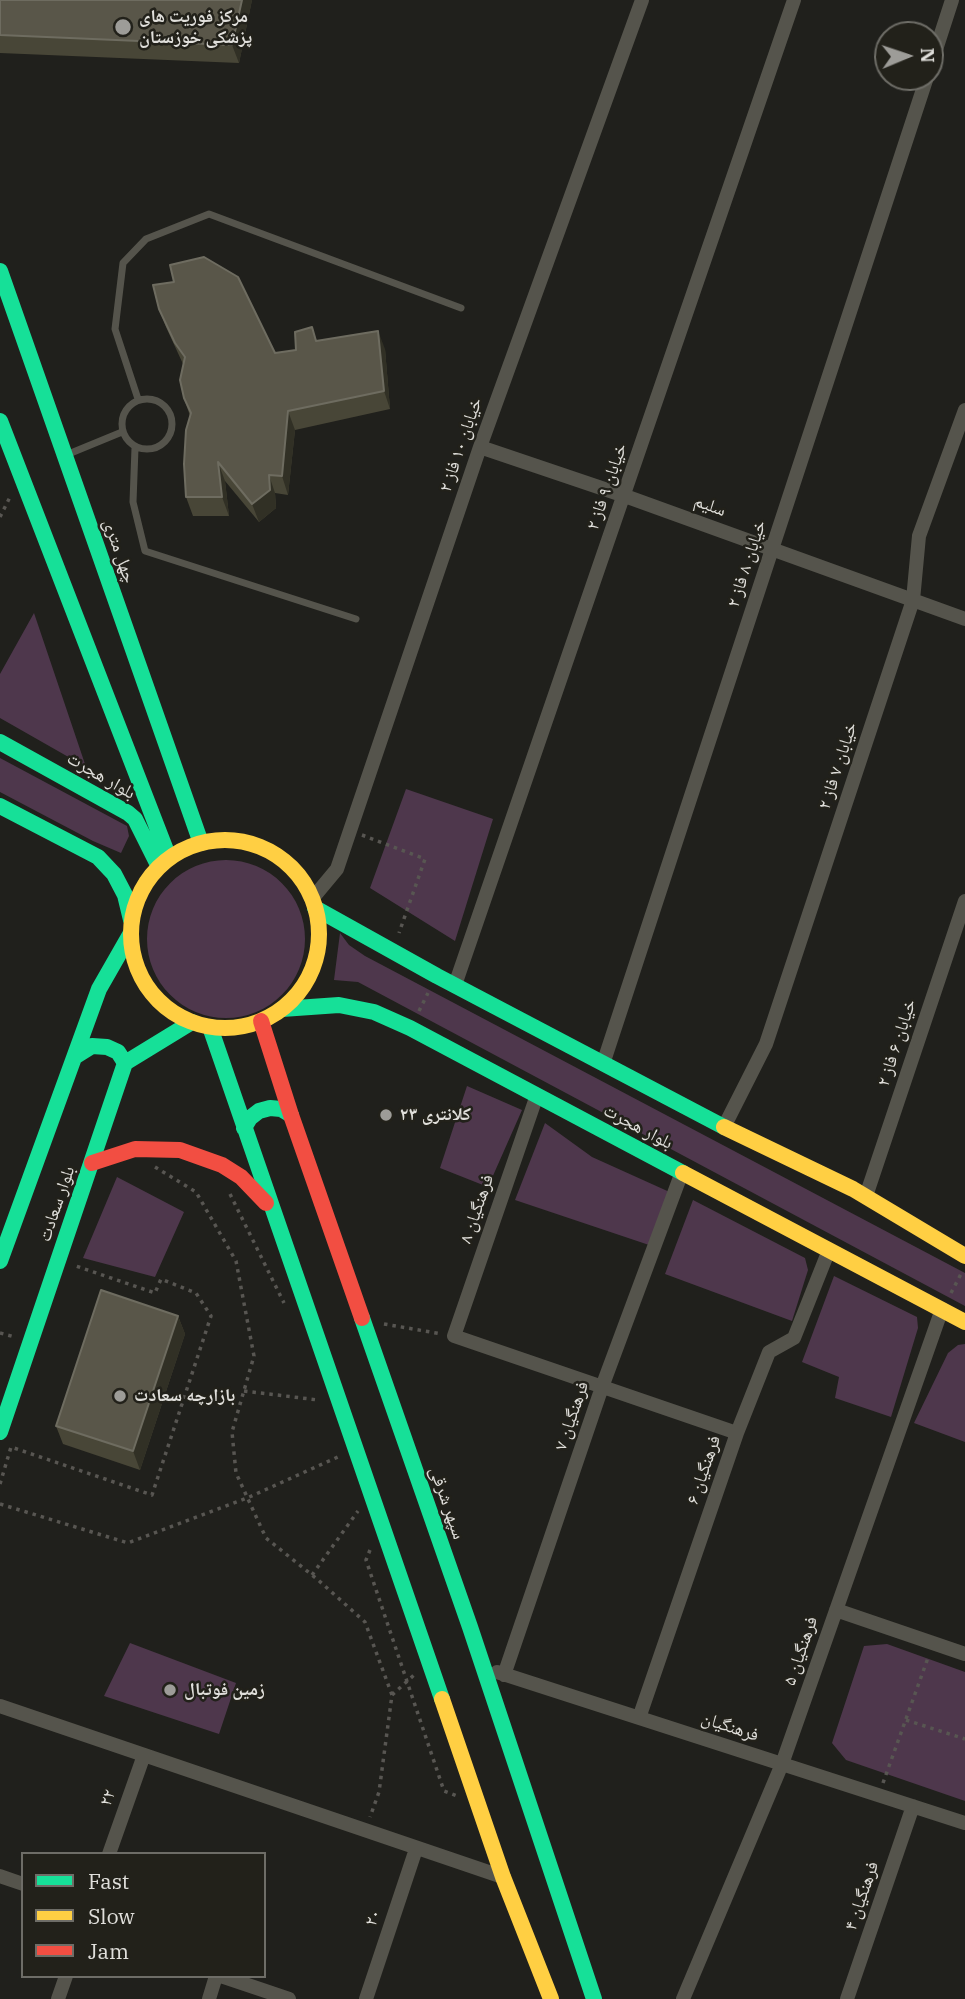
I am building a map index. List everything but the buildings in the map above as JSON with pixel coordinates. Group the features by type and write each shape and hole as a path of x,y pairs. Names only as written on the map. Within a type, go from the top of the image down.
{"main road":[{"name":"چهل متری","path":"0,271 201,843"},
{"path":"0,421 164,863"},
{"name":"بلوار هجرت","path":"0,742 128,813 135,819 164,863"},
{"path":"0,806 98,857 114,874 125,895 134,956 148,987 172,1012 192,1022 209,1027 236,1028 261,1021 282,1009 298,993 310,974 317,953 319,930 314,903 298,875 266,850 228,840 201,843 164,863 141,892 131,928"},
{"path":"314,903 437,976 724,1127 866,1196 965,1256"},
{"name":"بلوار سعادت","path":"0,1261 99,989 131,928"},
{"name":"بلوار هجرت","path":"282,1009 339,1005 374,1012 410,1028 965,1322"},
{"name":"سپهر شرقی","path":"261,1021 291,1115 484,1668 594,1999"},
{"path":"76,1056 92,1046 107,1047 118,1052 125,1063 192,1022"},
{"path":"209,1027 272,1210 349,1453 430,1665 503,1877 551,1999"},
{"name":"بلوار سعادت","path":"0,1432 125,1063"},
{"path":"244,1128 250,1118 259,1111 281,1109 291,1115"},
{"path":"92,1163 135,1149 157,1148 191,1153 222,1165 241,1177 272,1210"}],"street":[{"name":"خیابان ۱۰ فاز ۲","path":"314,903 337,869 480,447 642,0"},
{"name":"خیابان ۹ فاز ۲","path":"455,985 794,0"},
{"path":"944,25 952,0"},
{"name":"خیابان ۸ فاز ۲","path":"603,1064 922,91"},
{"name":"خیابان ۷ فاز ۲","path":"724,1127 766,1044 914,600 919,536 965,410"},
{"name":"سلیم","path":"480,447 625,496 965,619"},
{"name":"خیابان ۶ فاز ۲","path":"866,1196 965,901"},
{"name":"فرهنگیان ۸","path":"454,1336 537,1095"},
{"name":"فرهنگیان ۷","path":"504,1675 602,1387 682,1172"},
{"name":"فرهنگیان ۶","path":"639,1718 737,1433 769,1352 794,1338 829,1250"},
{"name":"فرهنگیان ۵","path":"683,1999 782,1764 942,1309"},
{"path":"454,1336 737,1433"},
{"path":"836,1610 965,1654"},
{"name":"فرهنگیان","path":"484,1668 965,1823"},
{"path":"0,1706 503,1877"},
{"name":"۲۲","path":"110,1852 144,1755"},
{"name":"فرهنگیان ۴","path":"847,1999 913,1806"},
{"name":"۲۰","path":"366,1999 416,1849"},
{"path":"0,1876 21,1883"},
{"path":"58,1999 65,1978"},
{"path":"209,1999 218,1978"},
{"path":"225,1978 289,1999"}],"lane":[{"path":"138,399 114,329 123,263 146,239 209,214 461,308"},
{"path":"135,448 155,449 170,436 172,415 158,400 138,399 123,412 121,432 135,448 133,502 145,551 356,619"},
{"path":"66,455 121,432"}],"path":[{"path":"350,830 425,859 393,951"},
{"path":"410,1028 437,976"},
{"path":"157,1161 147,1162 196,1192 236,1261 254,1356 232,1432 236,1473 247,1498 266,1538 312,1574 365,1622 392,1695 379,1792 366,1832"},
{"path":"225,1184 287,1311"},
{"path":"0,1484 10,1447 152,1495 211,1316 196,1293 161,1279 155,1293 73,1265"},
{"path":"942,1309 965,1267"},
{"path":"363,1320 454,1336"},
{"path":"244,1391 324,1401 321,1393"},
{"path":"338,1445 349,1453"},
{"path":"345,1466 349,1453"},
{"path":"0,1504 128,1543 247,1498 349,1453"},
{"path":"312,1574 360,1509 364,1522"},
{"path":"372,1546 366,1560 406,1681 444,1791 457,1796 461,1808"},
{"path":"879,1796 933,1643"},
{"path":"392,1695 406,1681 430,1665"},
{"path":"906,1720 965,1739"}],"shaded area":[{"path":"34,613 86,767 0,718 0,674"},
{"path":"0,758 127,826 129,836 121,853 0,792"},
{"path":"406,789 493,819 455,941 370,888"},
{"path":"226,860 256,866 282,883 299,909 305,939 299,969 282,995 256,1012 226,1018 196,1012 170,995 153,969 147,939 153,909 170,883 196,866"},
{"path":"340,933 349,945 365,956 965,1273 965,1306 358,982 334,980"},
{"path":"467,1086 522,1110 488,1187 440,1168"},
{"path":"545,1123 592,1157 674,1194 655,1247 515,1200"},
{"path":"117,1177 184,1212 155,1277 83,1258"},
{"path":"693,1200 805,1258 808,1270 792,1321 665,1274"},
{"path":"834,1276 917,1317 918,1328 891,1417 835,1398 839,1377 802,1362"},
{"path":"965,1344 965,1442 914,1423 948,1353 958,1345"},
{"name":"زمین فوتبال","path":"130,1643 236,1683 219,1734 104,1696"},
{"path":"887,1644 965,1672 965,1801 846,1760 832,1743 864,1646"}],"traffic: fast":[{"path":"0,271 201,843"},
{"path":"0,421 169,858"},
{"path":"0,742 128,813 135,819 158,865"},
{"path":"0,806 98,857 114,874 125,895 131,920"},
{"path":"315,908 437,976 724,1127"},
{"path":"0,1261 99,989 131,933"},
{"path":"282,1009 339,1005 374,1012 410,1028 683,1173"},
{"path":"0,1432 125,1063 192,1022"},
{"path":"210,1027 442,1699"},
{"path":"76,1056 92,1046 107,1047 118,1052 125,1063"},
{"path":"244,1128 250,1118 259,1111 281,1109 291,1115"},
{"path":"362,1318 470,1627 594,1999"}],"traffic: slow":[{"path":"225,840 261,848 277,856 291,868 303,882 311,898 319,934 311,970 303,986 291,1000 277,1012 261,1020 225,1028 189,1020 173,1012 159,1000 147,986 139,970 131,934 139,898 147,882 159,868 173,856 189,848 225,840"},
{"path":"724,1127 853,1189 965,1256"},
{"path":"683,1173 965,1322"},
{"path":"442,1699 503,1877 551,1999"}],"traffic: jam":[{"path":"261,1021 362,1318"},
{"path":"92,1163 135,1149 180,1150 222,1165 241,1177 266,1203"}],"place":[{"name":"مرکز فوریت های پزشکی خوزستان","path":"123,27"},
{"name":"کلانتری ۲۳","path":"386,1115"},
{"name":"بازارچه سعادت","path":"120,1396"},
{"name":"زمین فوتبال","path":"170,1690"}]}
